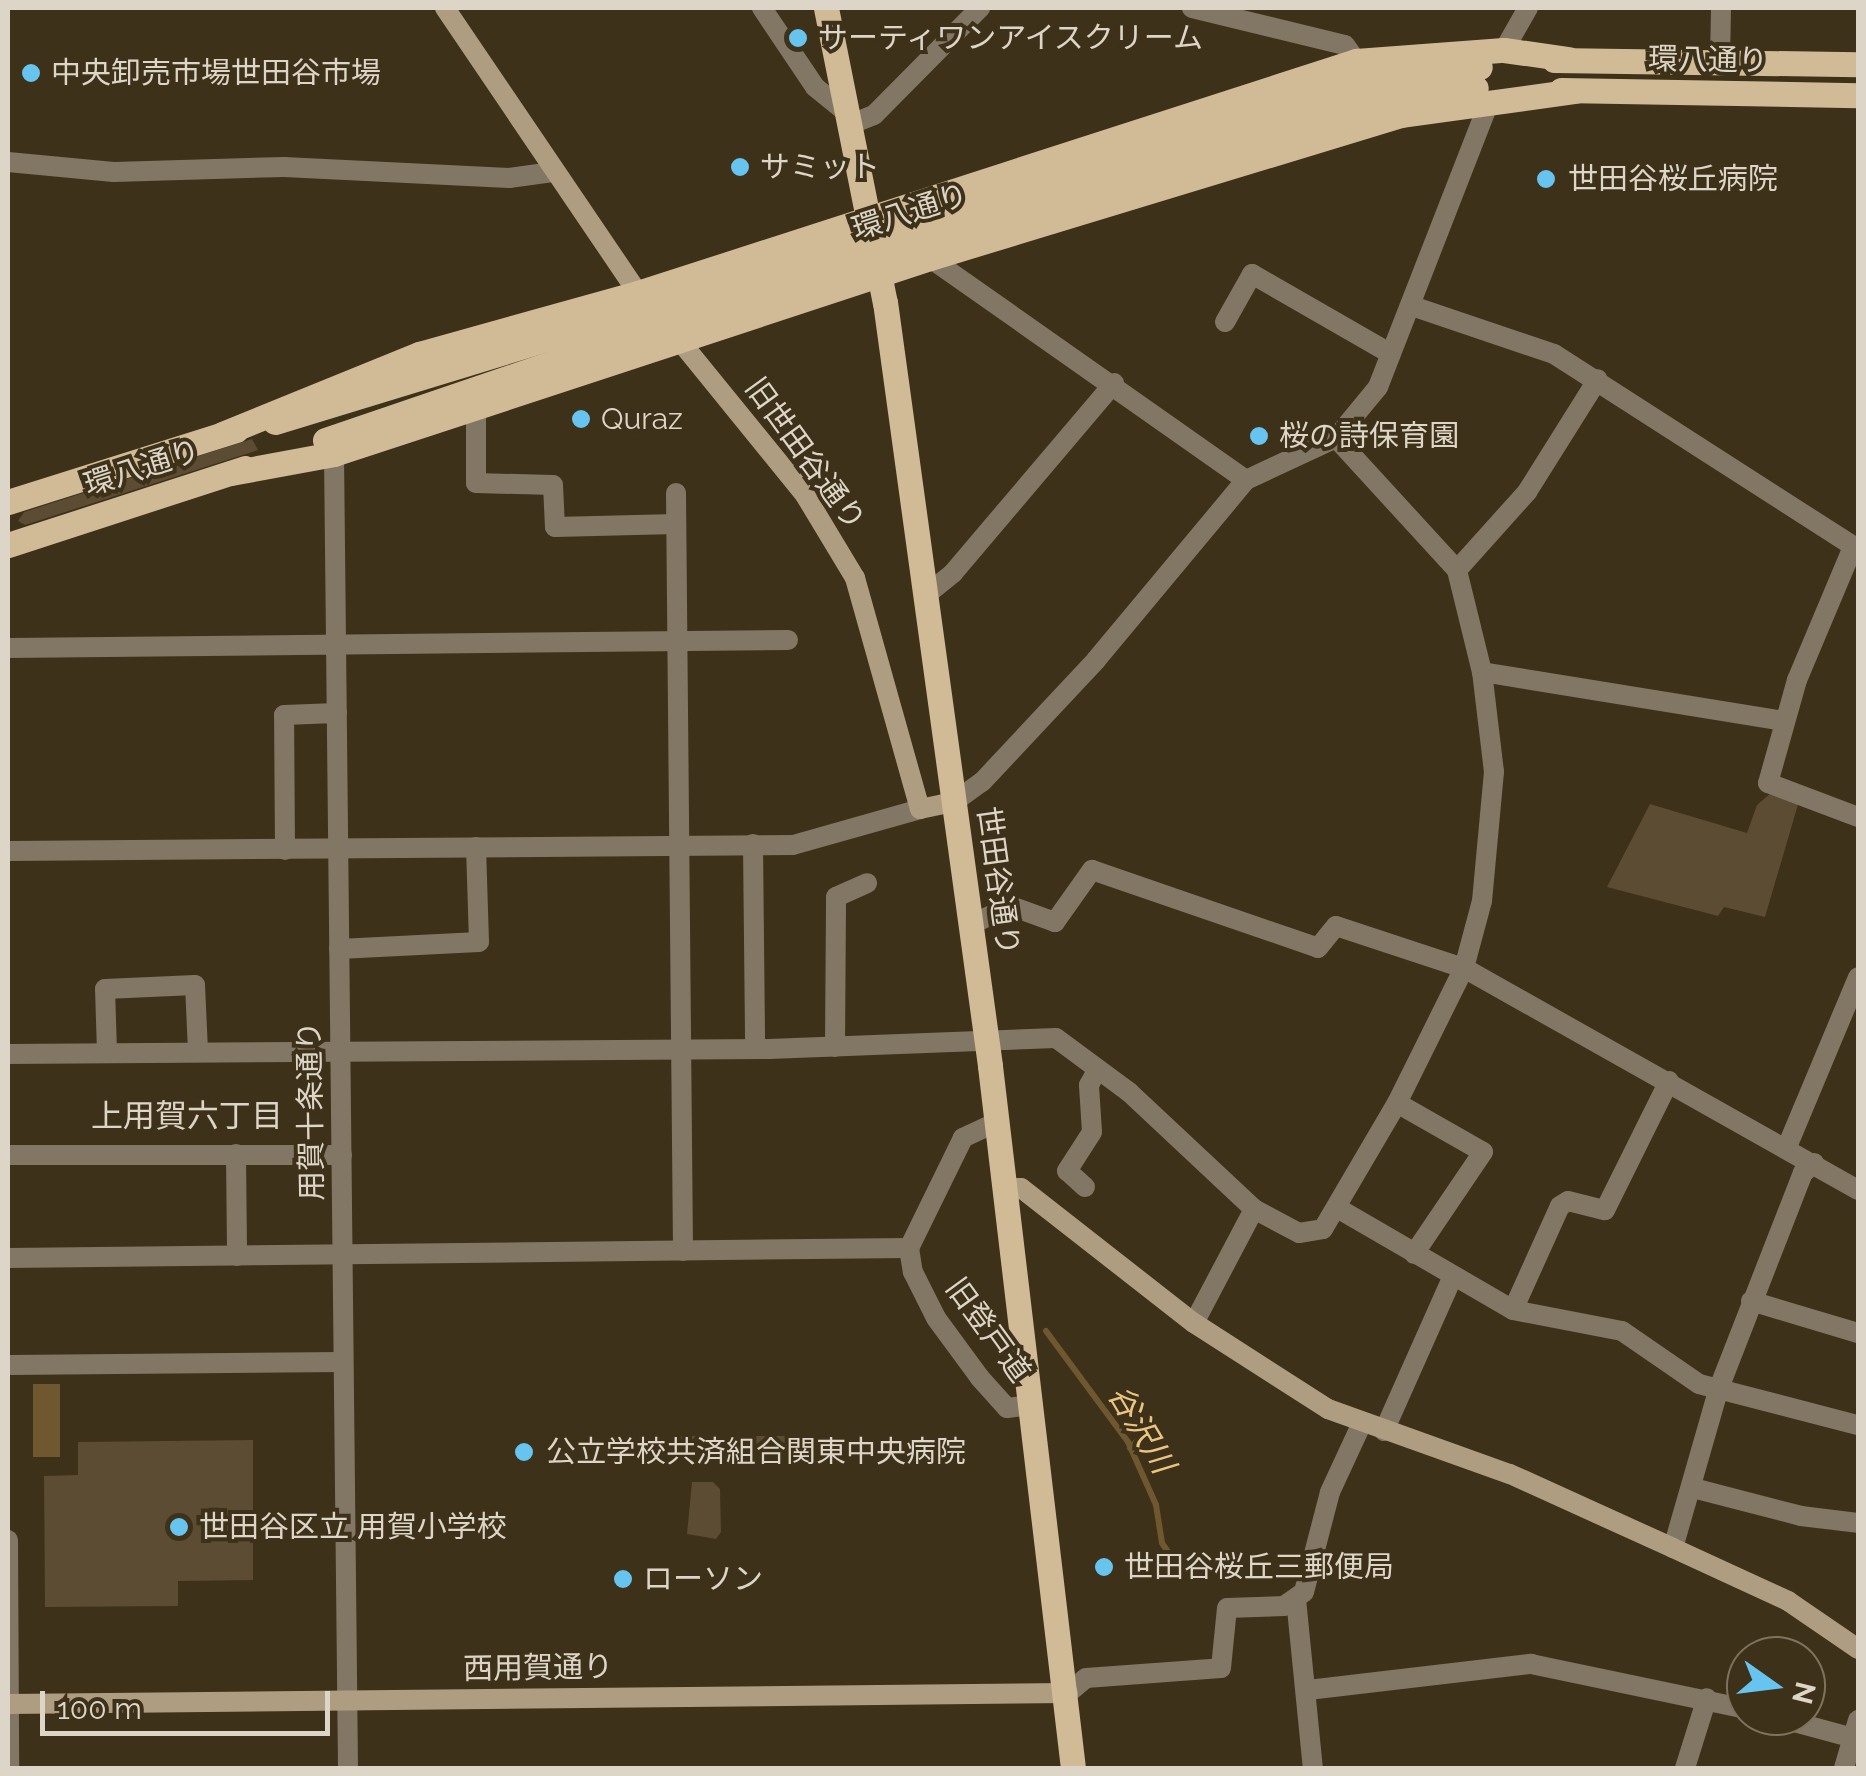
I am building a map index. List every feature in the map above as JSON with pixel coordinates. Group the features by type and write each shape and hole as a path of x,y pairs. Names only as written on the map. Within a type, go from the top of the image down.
{"main road":[{"name":"世田谷通り","path":"826,8 879,278 926,596 987,1043 1068,1693 1073,1768"},
{"path":"640,312 868,218 1356,61 1504,50 1568,59"},
{"name":"環八通り","path":"1068,185 1391,74 1568,59 1858,64"},
{"name":"環八通り","path":"8,502 222,434 313,413 1068,185 1400,95 1503,86 1858,96"},
{"path":"232,473 334,454 879,278 930,258 1400,115 1575,91"},
{"name":"環八通り","path":"8,546 232,473 640,312"}],"street":[{"path":"444,8 640,312"},
{"path":"762,8 815,87 847,118 874,115 980,8"},
{"path":"1192,8 1345,45 1356,61"},
{"path":"1504,50 1528,8"},
{"path":"1720,62 1721,8"},
{"path":"8,851 792,845 954,802 982,782 1096,660 1246,480 1336,438 1378,387 1489,102"},
{"path":"8,162 114,172 302,167 509,178 553,172"},
{"path":"930,258 1114,383 1246,480"},
{"path":"1225,322 1252,274 1391,354"},
{"path":"1412,306 1554,354 1856,548 1784,721 1768,783 1858,817"},
{"name":"旧世田谷通り","path":"680,341 806,495 855,578 920,809"},
{"path":"1457,570 1526,492 1598,379"},
{"path":"926,596 953,573 1114,383"},
{"path":"476,408 476,483 553,484 555,526 676,524"},
{"path":"8,1054 755,1049 1056,1038 1098,1069 1254,1209 1299,1233 1324,1230 1398,1103 1464,968 1482,901 1494,772 1482,672 1457,570 1336,438"},
{"name":"用賀十条通り","path":"334,454 348,1768"},
{"path":"676,493 683,1251"},
{"path":"8,648 788,640"},
{"path":"1482,672 1784,721"},
{"path":"285,850 284,716 337,714"},
{"path":"754,844 755,1049"},
{"path":"340,949 479,942 476,847"},
{"path":"970,925 1010,906 1055,922 1092,870 1318,948 1336,926 1464,968 1858,1190"},
{"path":"835,1047 836,897 867,884"},
{"path":"1787,1147 1858,977"},
{"path":"106,1052 105,988 195,986 198,1051"},
{"path":"1086,1187 1067,1171 1092,1132 1089,1085 1098,1069"},
{"path":"1514,1310 1560,1206 1568,1201 1605,1210 1669,1081"},
{"path":"1398,1103 1483,1152 1414,1254"},
{"path":"8,1258 909,1248 962,1138 996,1122"},
{"path":"236,1154 237,1256"},
{"path":"8,1155 342,1155"},
{"path":"1673,1548 1693,1488 1718,1388 1803,1173 1814,1162"},
{"path":"1003,1188 1022,1188 1194,1324 1328,1410 1510,1474 1788,1600 1858,1649"},
{"path":"1339,1208 1452,1278 1514,1310 1622,1331 1700,1384 1858,1425"},
{"path":"1194,1324 1254,1209"},
{"name":"旧登戸道","path":"909,1248 912,1272 936,1318 980,1378 1007,1408 1031,1405"},
{"path":"1384,1430 1452,1278"},
{"path":"1751,1301 1858,1333"},
{"path":"8,1365 343,1362"},
{"path":"1068,1693 1086,1678 1221,1668 1227,1608 1284,1606 1296,1600 1304,1592 1330,1492 1362,1423"},
{"path":"1693,1488 1801,1516 1858,1522"},
{"path":"8,1540 10,1768"},
{"path":"1296,1600 1308,1690 1312,1768"},
{"path":"1308,1690 1531,1664 1726,1703"},
{"name":"西用賀通り","path":"9,1704 1068,1693"},
{"path":"1685,1768 1707,1698"},
{"path":"1826,1723 1856,1727 1844,1768"}],"shaded area":[{"path":"252,439 258,450 25,525 18,521 24,512"},
{"path":"1772,792 1799,801 1765,917 1724,907 1718,916 1607,887 1650,804 1747,833 1757,805"},
{"path":"33,1384 60,1384 60,1457 33,1457"},
{"path":"678,1436 793,1436 793,1450 678,1450"},
{"path":"253,1440 253,1580 178,1581 178,1606 45,1607 44,1476 78,1475 78,1442"},
{"path":"692,1482 713,1482 720,1489 721,1532 716,1539 687,1534"}],"waterway":[{"name":"谷沢川","path":"1046,1331 1128,1442 1156,1505 1162,1543 1174,1561"},
{"path":"1130,1448 1152,1425"}],"place":[{"name":"サーティワンアイスクリーム","path":"798,38"},
{"name":"中央卸売市場世田谷市場","path":"31,73"},
{"name":"サミット","path":"740,167"},
{"name":"世田谷桜丘病院","path":"1546,179"},
{"name":"Quraz","path":"581,419"},
{"name":"桜の詩保育園","path":"1259,436"},
{"name":"公立学校共済組合関東中央病院","path":"524,1452"},
{"name":"世田谷区立 用賀小学校","path":"179,1527"},
{"name":"世田谷桜丘三郵便局","path":"1104,1567"},
{"name":"ローソン","path":"623,1579"}],"district":[{"name":"上用賀六丁目","path":"187,1116"}]}
